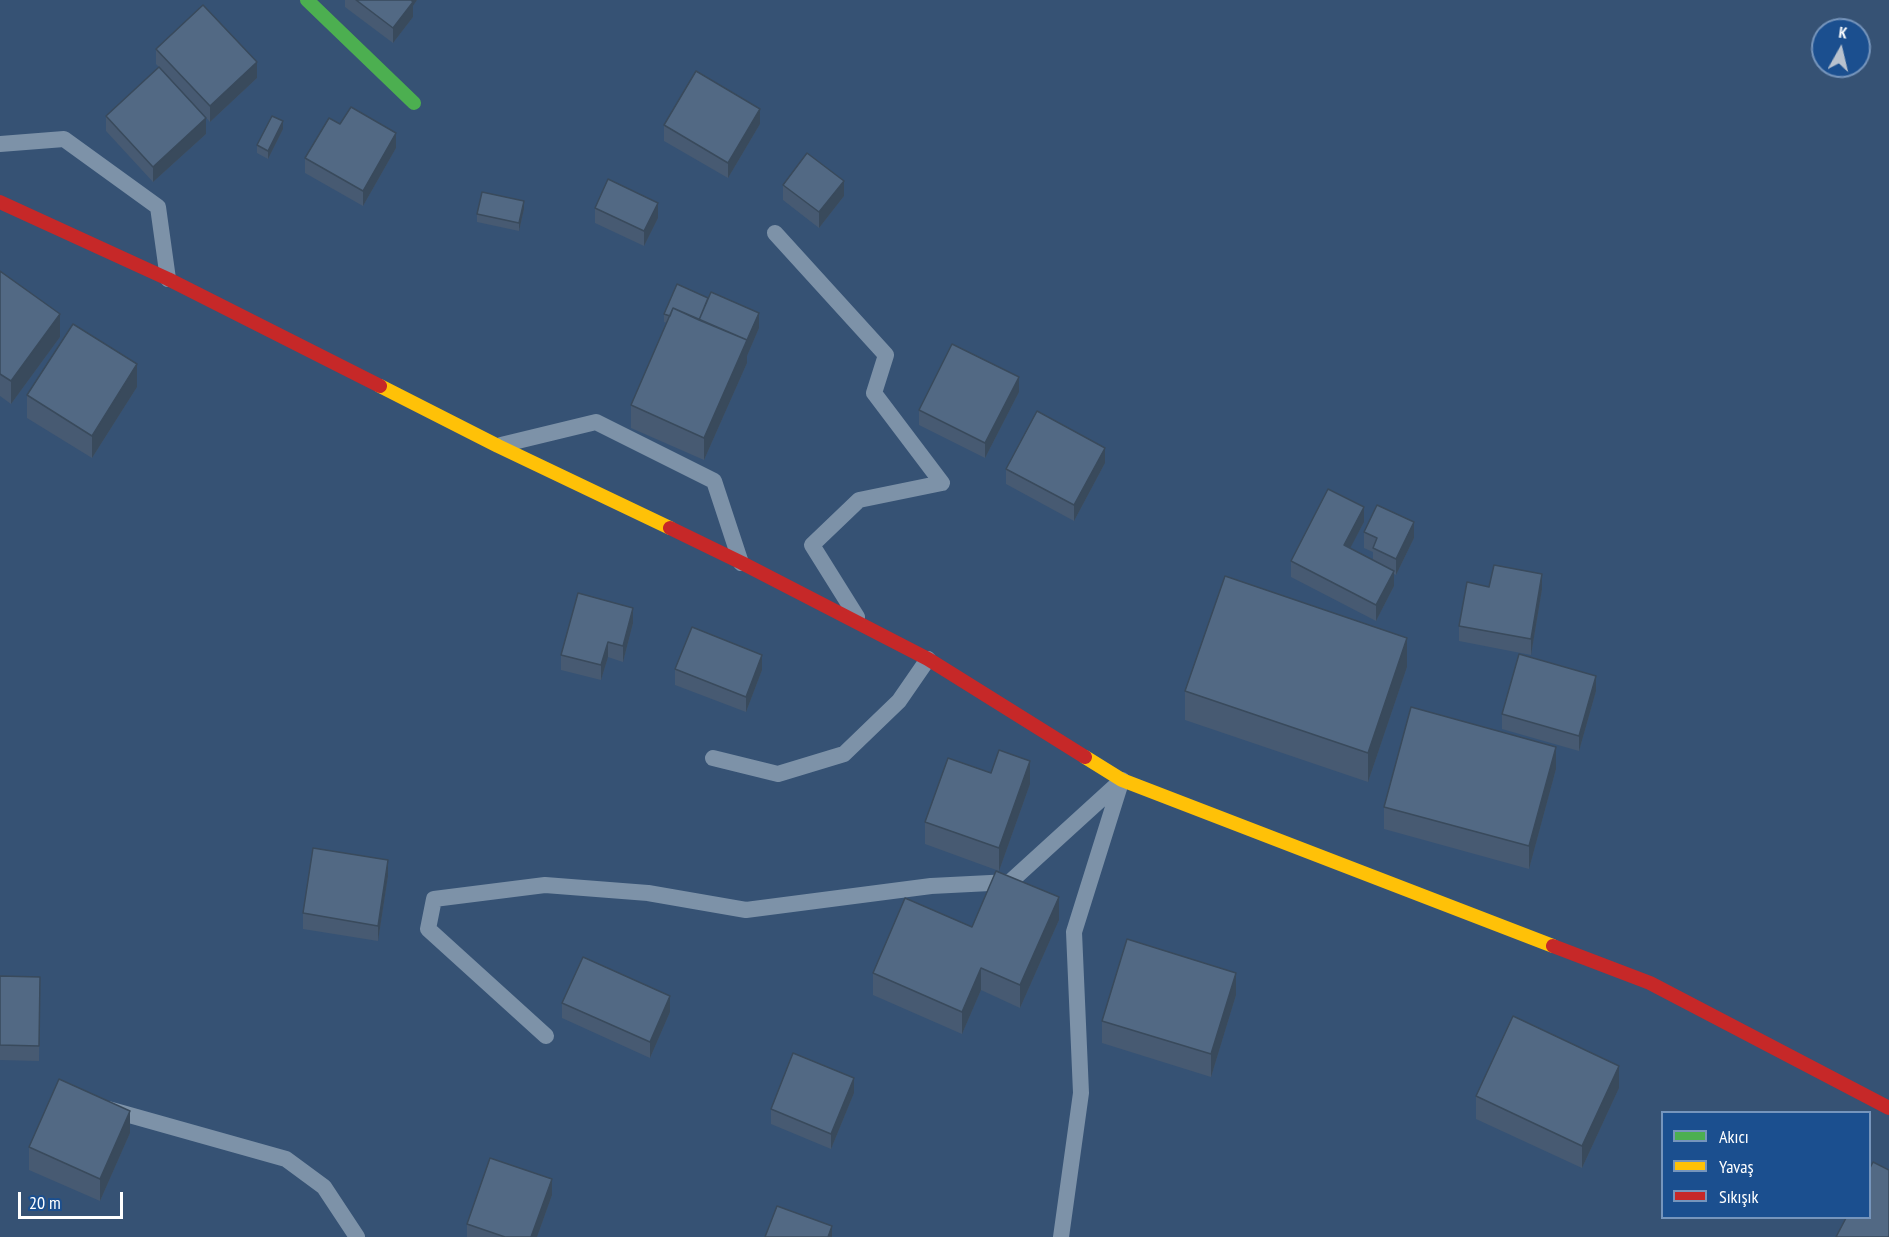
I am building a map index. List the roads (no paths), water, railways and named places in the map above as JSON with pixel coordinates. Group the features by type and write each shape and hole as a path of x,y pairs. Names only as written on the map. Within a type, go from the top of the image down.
{"main road":[{"path":"307,0 414,103"},
{"path":"0,202 168,279 498,446 742,563 928,659 1122,780 1650,983 1889,1108"}],"lane":[{"path":"0,144 64,139 158,207 168,279"},
{"path":"775,233 886,355 874,393 942,483 859,500 813,545 862,625"},
{"path":"498,446 596,422 714,481 742,563"},
{"path":"713,758 777,774 844,754 898,701 928,659"},
{"path":"546,1036 428,929 434,899 545,885 648,893 746,910 931,886 1010,882 1122,780"},
{"path":"1061,1237 1081,1093 1074,932 1122,780"},
{"path":"99,1107 286,1159 324,1187 357,1237"}]}
